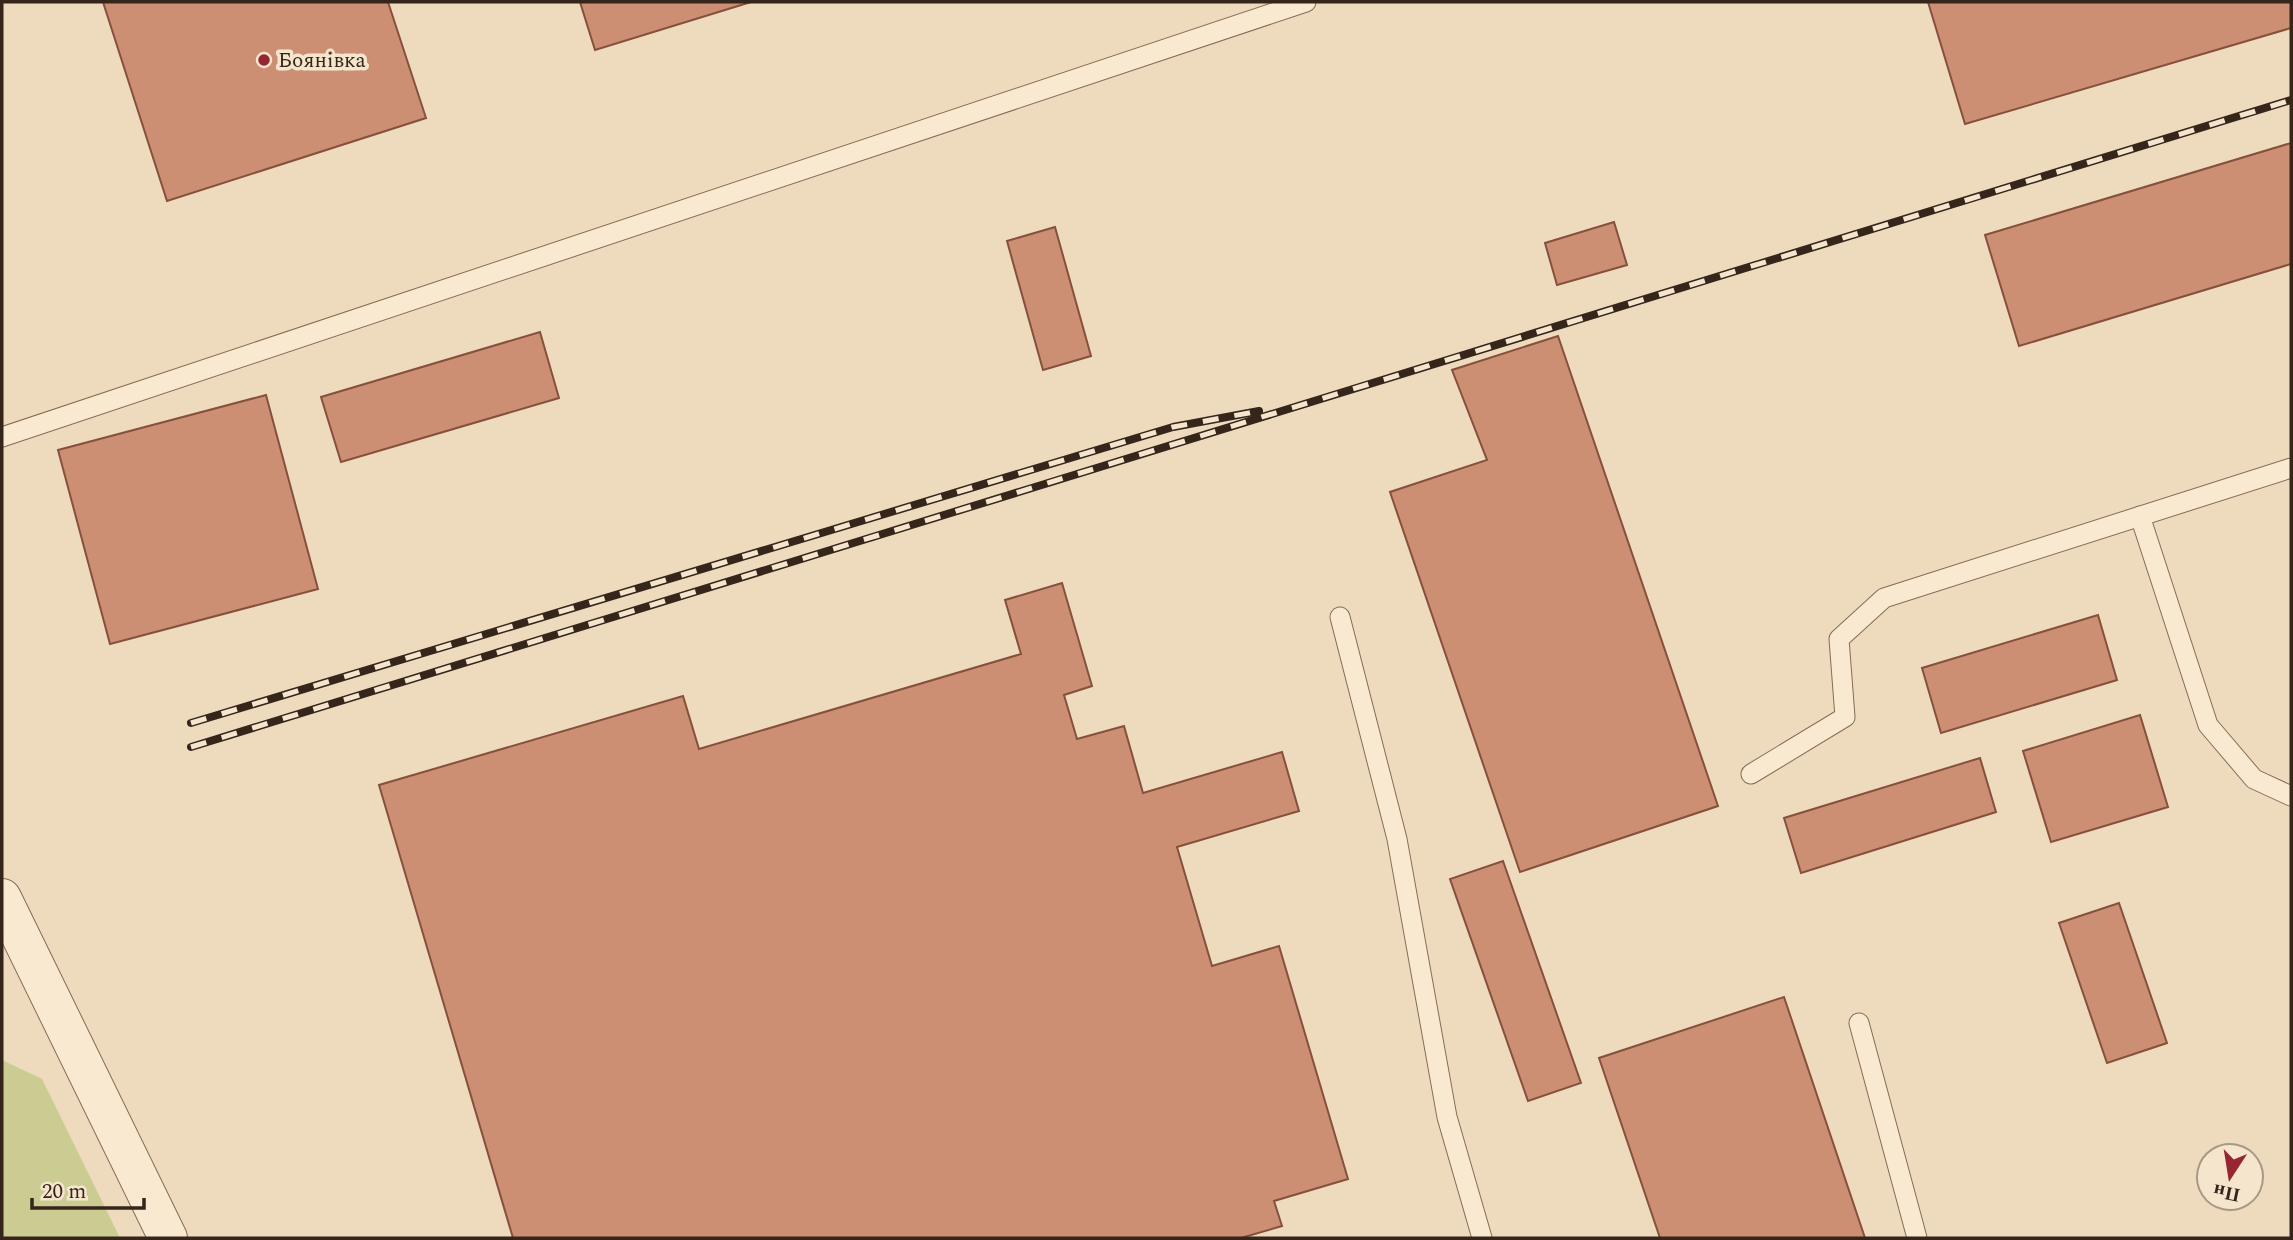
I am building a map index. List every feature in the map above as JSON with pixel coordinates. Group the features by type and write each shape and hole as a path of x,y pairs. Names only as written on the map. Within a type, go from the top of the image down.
{"street":[{"path":"2,898 167,1238"}],"lane":[{"path":"2,437 1306,2"},
{"path":"1751,774 1845,717 1839,639 1884,598 2291,468"},
{"path":"2140,516 2208,726 2254,779 2291,796"},
{"path":"1340,617 1397,839 1447,1117 1482,1238"},
{"path":"1859,1023 1917,1238"}],"green space":[{"path":"2,1060 42,1079 120,1238 2,1238"}],"building":[{"name":"Боянівка","path":"103,2 388,2 426,118 167,201"},
{"path":"580,2 751,2 595,50"},
{"path":"1928,2 2291,2 2291,28 1965,124"},
{"path":"2291,143 2291,264 2019,346 1985,235"},
{"path":"1614,222 1627,265 1557,285 1545,243"},
{"path":"1055,227 1091,356 1043,370 1007,241"},
{"path":"540,332 559,398 341,462 321,397"},
{"path":"1558,336 1718,806 1520,872 1390,492 1487,460 1452,370"},
{"path":"266,395 318,589 110,644 58,450"},
{"path":"1062,583 1092,686 1064,695 1077,739 1124,726 1143,793 1282,752 1299,811 1177,847 1212,966 1279,946 1348,1179 1274,1201 1282,1226 1241,1238 513,1238 379,785 683,696 699,749 1021,654 1005,600"},
{"path":"2098,615 2117,680 1941,733 1922,668"},
{"path":"2140,715 2168,807 2051,842 2023,751"},
{"path":"1980,758 1996,812 1801,873 1784,818"},
{"path":"1503,861 1581,1083 1528,1101 1450,879"},
{"path":"2119,903 2167,1043 2107,1063 2059,923"},
{"path":"1784,997 1865,1238 1660,1238 1599,1058"}],"railway":[{"path":"191,747 2291,100"},
{"path":"191,723 1173,427 1259,411"}],"place":[{"name":"Боянівка","path":"264,60"}]}
